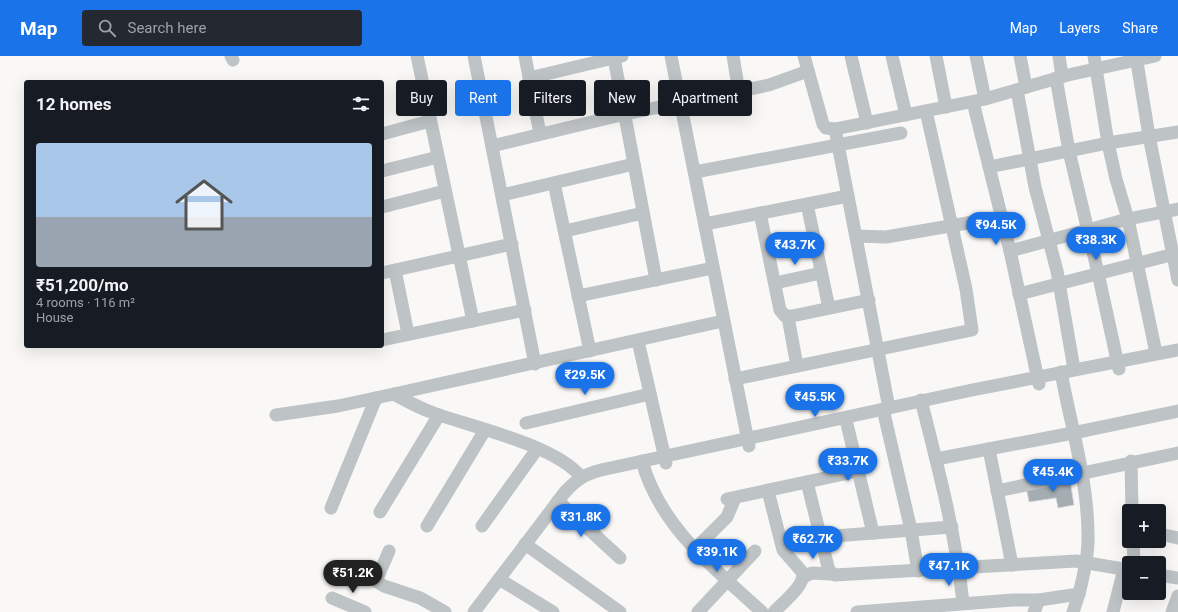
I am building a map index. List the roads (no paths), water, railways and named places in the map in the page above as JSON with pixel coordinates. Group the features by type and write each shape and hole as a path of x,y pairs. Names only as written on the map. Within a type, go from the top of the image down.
{"street":[{"path":"417,56 473,321"},
{"path":"474,56 535,364"},
{"path":"525,56 540,134"},
{"path":"671,56 676,80"},
{"path":"733,56 737,80"},
{"path":"804,56 823,124 826,128 835,129 979,100 1059,77 1095,62 1155,56"},
{"path":"851,56 867,123"},
{"path":"892,56 906,115"},
{"path":"936,56 946,107"},
{"path":"976,56 979,100 989,166 1010,251 1038,381"},
{"path":"1020,56 1029,159 1060,284 1066,374 1073,433 1081,472 1088,529 1086,562 1073,612"},
{"path":"1059,56 1059,77 1069,151 1118,365"},
{"path":"529,78 618,57 621,80"},
{"path":"1137,58 1149,136 1164,211 1175,253 1178,280"},
{"path":"1095,62 1108,143 1116,179 1128,219 1156,354"},
{"path":"752,89 769,85 808,71"},
{"path":"735,379 972,330 966,289 926,111"},
{"path":"492,146 616,116"},
{"path":"625,116 656,280"},
{"path":"684,116 748,442"},
{"path":"384,133 430,121"},
{"path":"835,129 878,349 886,411 918,571"},
{"path":"989,166 1108,143 1178,132"},
{"path":"695,172 901,133"},
{"path":"384,170 438,157"},
{"path":"502,195 634,164"},
{"path":"554,183 590,352"},
{"path":"384,206 445,191"},
{"path":"705,224 848,196"},
{"path":"807,204 829,308"},
{"path":"1010,251 1128,219 1178,209"},
{"path":"565,231 643,213"},
{"path":"760,213 780,310 784,316 788,317 869,300"},
{"path":"856,236 886,237 1002,217"},
{"path":"384,273 512,244"},
{"path":"1019,294 1175,253"},
{"path":"578,296 713,268"},
{"path":"395,270 408,334"},
{"path":"775,283 821,273"},
{"path":"384,340 525,310"},
{"path":"788,317 797,366"},
{"path":"276,415 338,406 590,352 723,321"},
{"path":"638,341 665,460"},
{"path":"1118,365 1156,354 1178,350"},
{"path":"474,612 558,501 581,477 601,470 665,460 886,411 1038,381 1066,374 1178,357"},
{"path":"394,394 439,415 536,449 568,464 581,477"},
{"path":"526,423 650,394"},
{"path":"331,508 376,398"},
{"path":"922,404 952,528 960,569 963,603"},
{"path":"748,442 847,424 886,411"},
{"path":"936,459 1178,411"},
{"path":"380,512 439,415"},
{"path":"847,424 873,533"},
{"path":"427,526 485,430"},
{"path":"482,526 536,449"},
{"path":"989,449 1012,565"},
{"path":"997,491 1131,461 1178,455"},
{"path":"1131,461 1132,504"},
{"path":"571,486 643,464"},
{"path":"643,464 659,504 670,522 695,549 762,612"},
{"path":"695,549 727,517 731,498 858,471"},
{"path":"808,482 829,571 831,574"},
{"path":"768,491 783,550 803,572 803,578"},
{"path":"558,501 620,558"},
{"path":"821,537 952,528"},
{"path":"1166,535 1178,538"},
{"path":"525,544 620,612"},
{"path":"389,551 376,581 384,586 420,598 444,612"},
{"path":"698,612 755,551"},
{"path":"774,612 798,587 803,578 812,572 854,574 1086,562 1122,567"},
{"path":"1166,576 1178,578"},
{"path":"499,578 553,612"},
{"path":"1113,612 1122,587"},
{"path":"866,612 963,603 1039,600 1078,594"},
{"path":"1172,612 1178,596"},
{"path":"332,598 365,612"},
{"path":"1034,612 1039,600"}]}
